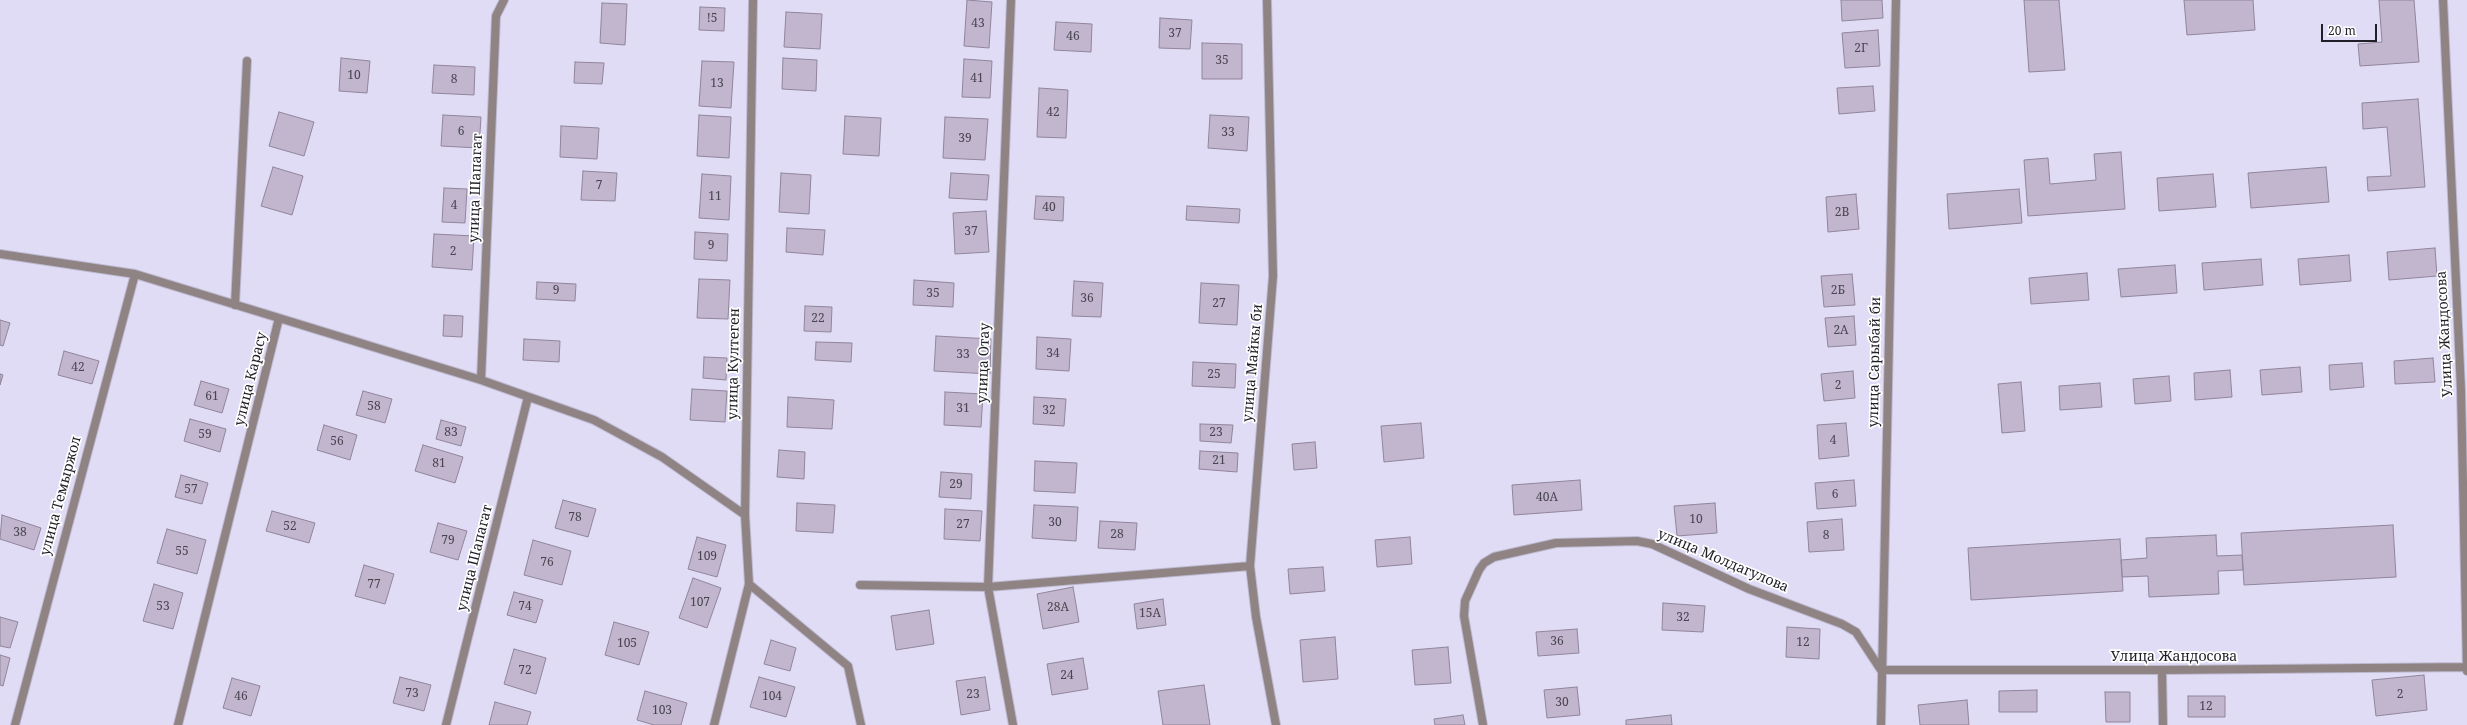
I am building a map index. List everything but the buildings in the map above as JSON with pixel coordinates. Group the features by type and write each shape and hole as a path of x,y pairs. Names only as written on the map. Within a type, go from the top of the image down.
{"street":[{"name":"улица Шапагат","path":"481,380 496,16 504,0"},
{"name":"улица Култеген","path":"714,725 749,584 744,515 753,0"},
{"name":"улица Отау","path":"1011,0 988,587 1014,725"},
{"name":"улица Майкы би","path":"1267,0 1273,276 1250,566 1256,617 1276,725"},
{"name":"улица Сарыбай би","path":"1881,725 1896,0"},
{"name":"Улица Жандосова","path":"2443,0 2461,390 2467,673"},
{"path":"235,305 246,61"},
{"name":"улица Карасу","path":"0,254 135,274 279,318 178,725"},
{"name":"улица Темыржол","path":"15,725 135,274"},
{"path":"279,318 481,380 594,420 629,437 662,457 744,515"},
{"name":"улица Шапагат","path":"446,725 528,396"},
{"name":"улица Молдагулова","path":"1483,725 1464,616 1465,601 1479,570 1484,563 1494,557 1556,544 1637,541 1652,544 1749,589 1842,624 1856,632 1881,670"},
{"path":"860,585 988,587 1250,566"},
{"path":"749,584 848,666 861,725"},
{"name":"Улица Жандосова","path":"1881,670 2162,670 2467,667"},
{"path":"2162,670 2163,725"}]}
